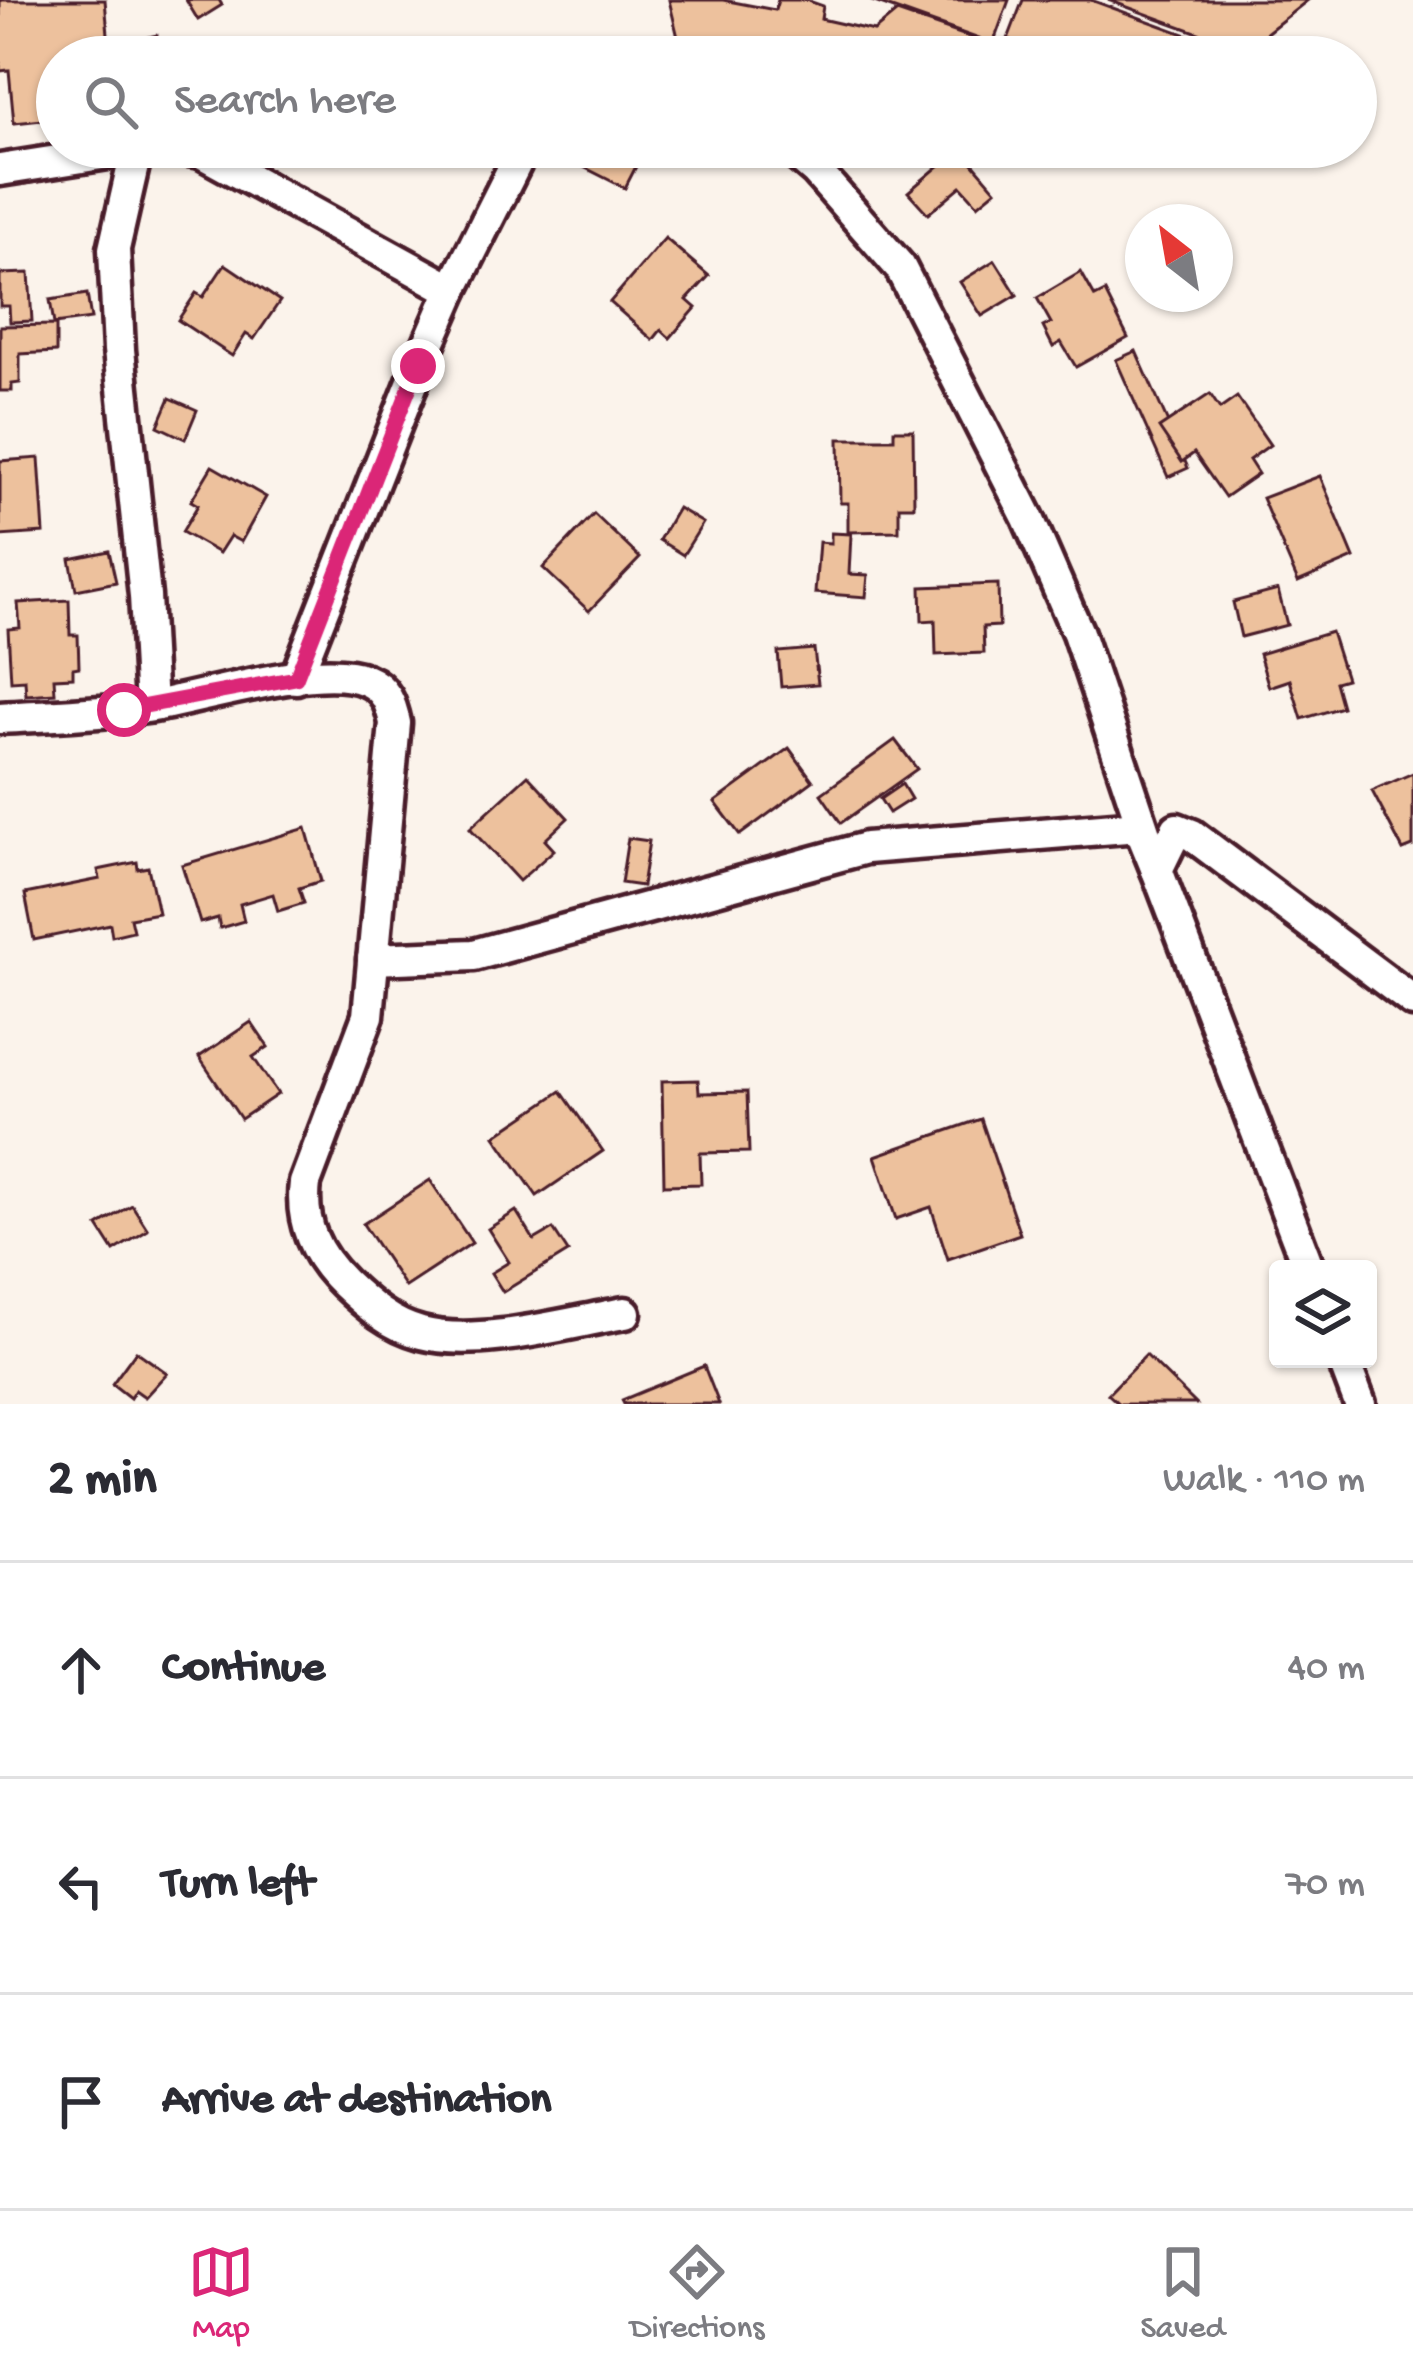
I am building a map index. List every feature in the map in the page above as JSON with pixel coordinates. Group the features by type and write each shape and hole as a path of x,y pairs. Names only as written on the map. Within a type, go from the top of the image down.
{"street":[{"path":"0,170 36,164"},
{"path":"135,168 114,249 118,350 140,547 151,706"},
{"path":"230,168 452,290"},
{"path":"296,678 452,290 513,168"},
{"path":"812,168 880,241 920,305 1066,600 1157,870"},
{"path":"0,718 151,706 296,678 344,675 382,690 395,723 368,1016 305,1184 305,1225 325,1262 374,1309 422,1334 471,1337 625,1313"},
{"path":"373,958 474,955 830,855 910,842 1139,826 1306,1260"},
{"path":"1157,870 1177,829 1192,836 1413,1000"},
{"path":"1346,1368 1360,1404"}],"building":[{"path":"0,0 105,0 108,36 36,36 36,121 14,123 9,70 0,71"},
{"path":"186,0 219,0 222,5 198,20"},
{"path":"669,0 723,0 775,10 778,0 806,0 823,6 821,19 874,31 897,12 966,36 678,36"},
{"path":"869,0 1009,0 996,36 970,36"},
{"path":"1023,0 1091,0 1190,36 1009,36"},
{"path":"1108,0 1308,0 1263,36 1207,36"},
{"path":"586,168 635,168 625,188"},
{"path":"936,168 977,168 996,190 978,205 961,186 928,214 908,192"},
{"path":"665,238 709,276 687,300 696,308 670,338 661,330 653,340 610,302"},
{"path":"995,260 1017,295 982,316 960,282"},
{"path":"225,264 280,301 254,339 246,334 232,356 178,320 196,293 203,297"},
{"path":"1081,272 1095,297 1105,292 1128,338 1076,367 1061,342 1053,347 1043,327 1051,323 1037,298"},
{"path":"29,273 32,321 10,322 9,306 0,306 0,274"},
{"path":"87,294 91,319 54,324 50,300"},
{"path":"56,325 56,352 20,354 20,383 12,384 12,391 0,391 0,326"},
{"path":"1136,351 1188,468 1168,477 1116,360"},
{"path":"1210,394 1220,409 1237,397 1270,445 1249,460 1258,474 1225,497 1194,453 1182,462 1159,428"},
{"path":"170,398 197,410 185,439 158,426"},
{"path":"894,430 913,430 914,506 899,506 899,531 848,532 848,503 840,503 839,439 894,439"},
{"path":"39,458 44,533 0,536 0,461"},
{"path":"212,466 266,497 241,542 230,536 219,553 182,532 198,505 191,501"},
{"path":"1320,476 1354,558 1298,582 1262,498"},
{"path":"678,508 703,523 683,555 659,540"},
{"path":"594,514 640,558 589,611 543,568"},
{"path":"831,533 851,534 849,574 868,575 866,597 815,593 819,542 831,543"},
{"path":"109,551 116,582 76,590 70,559"},
{"path":"998,584 999,626 983,627 984,653 936,655 935,620 922,621 921,587"},
{"path":"1278,590 1287,625 1241,637 1233,602"},
{"path":"69,600 70,635 78,635 79,667 73,668 73,677 54,678 55,693 26,695 25,680 11,681 8,629 20,628 18,603"},
{"path":"1331,632 1346,679 1335,682 1342,707 1302,719 1290,680 1269,687 1259,654"},
{"path":"814,649 818,684 781,687 778,652"},
{"path":"895,740 917,769 841,823 821,794"},
{"path":"789,748 813,781 740,835 715,802"},
{"path":"1413,773 1413,846 1403,850 1372,791"},
{"path":"528,775 568,818 545,840 554,850 519,881 470,828"},
{"path":"902,784 911,799 889,813 880,799"},
{"path":"306,828 321,881 299,888 304,903 278,911 273,894 240,904 244,921 220,928 218,918 200,923 182,865"},
{"path":"628,838 649,841 642,886 621,883"},
{"path":"137,862 138,869 148,867 158,913 130,918 133,931 112,936 110,924 34,940 25,894 100,879 98,870"},
{"path":"251,1022 268,1047 253,1057 278,1094 241,1119 199,1057"},
{"path":"698,1080 699,1093 747,1092 749,1152 700,1153 701,1184 664,1185 662,1081"},
{"path":"561,1091 603,1151 537,1196 495,1136"},
{"path":"981,1119 1020,1234 948,1259 931,1207 896,1219 875,1156"},
{"path":"430,1180 472,1243 405,1287 363,1224"},
{"path":"132,1205 148,1230 114,1251 98,1226"},
{"path":"516,1211 534,1240 553,1229 568,1252 503,1292 491,1273 509,1262 488,1229"},
{"path":"136,1351 167,1373 145,1397 135,1390 130,1398 112,1384"},
{"path":"1146,1355 1196,1404 1119,1404 1108,1394"},
{"path":"704,1366 719,1404 624,1404 622,1400"}],"route":[{"path":"124,710 296,678 418,366"}]}
